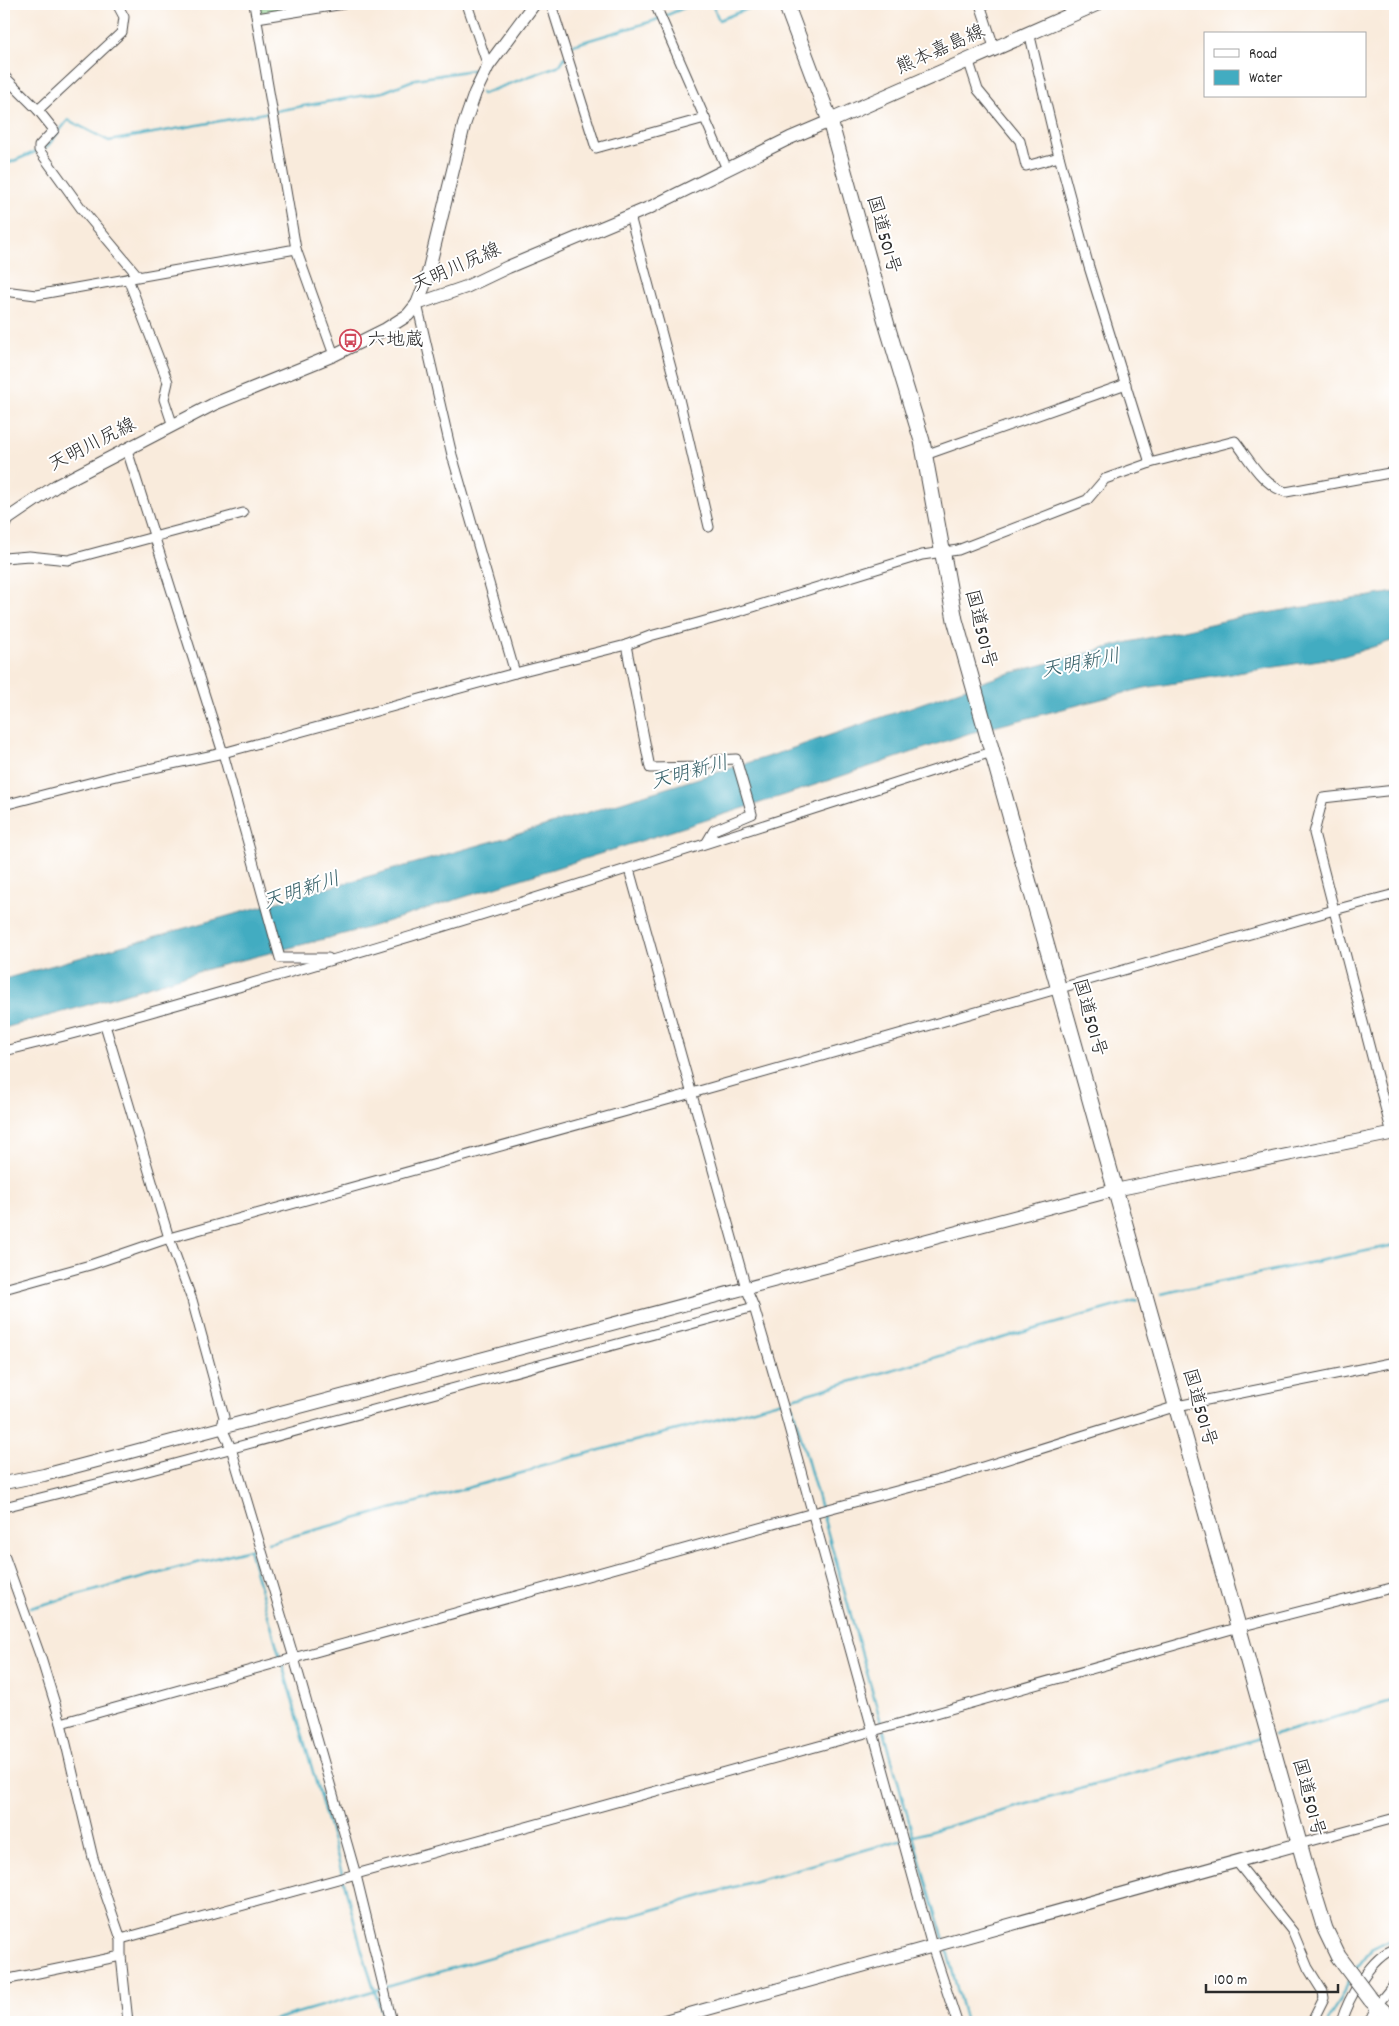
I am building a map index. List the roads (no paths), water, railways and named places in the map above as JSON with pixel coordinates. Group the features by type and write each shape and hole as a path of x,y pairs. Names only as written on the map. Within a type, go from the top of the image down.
{"highway":[{"name":"国道501号","path":"786,4 830,121 925,455 955,620 970,678 992,748 1307,1871 1325,1929 1338,1956 1382,2010"}],"main road":[{"name":"熊本嘉島線","path":"830,121 1096,4"}],"street":[{"path":"38,110 122,32 124,17 117,4"},
{"path":"254,4 296,249 334,355"},
{"path":"257,18 344,4"},
{"path":"467,4 488,66"},
{"path":"515,673 452,455 418,304 426,282 470,105 488,66 534,4"},
{"path":"551,4 596,148 705,118"},
{"path":"655,4 727,168"},
{"path":"980,4 994,48"},
{"path":"1029,32 1059,157 1090,267 1150,463"},
{"path":"968,59 978,90 1020,141 1026,166 1059,157"},
{"path":"4,76 38,110 54,130 39,146 39,150 81,208 138,276"},
{"name":"天明川尻線","path":"4,524 21,509 56,486 214,404 334,355 386,329 408,314 418,304 466,287 508,267 630,216 790,138 830,121"},
{"path":"630,216 677,390 709,527"},
{"path":"4,290 36,295 296,249"},
{"path":"128,279 168,382 164,398 173,426"},
{"path":"925,455 1126,384"},
{"path":"4,805 116,776 223,753 515,673 626,645 650,636 727,616 922,555 958,550 1087,500 1105,479 1150,463 1235,442 1266,482 1274,488 1286,492 1395,472"},
{"path":"127,450 223,753 280,958 341,958"},
{"path":"4,558 29,556 68,560 243,513"},
{"path":"626,645 650,768 702,767 716,760 736,760 752,814 714,830 707,842"},
{"path":"4,1051 105,1025 341,958 629,868 992,748"},
{"path":"4,1483 53,1473 1115,1190 1395,1135 1391,1130 1314,833 1323,798 1395,790"},
{"path":"629,868 746,1288 754,1307 783,1406 933,1946 957,2022"},
{"path":"4,1289 90,1266 169,1238 692,1093 1395,894"},
{"path":"105,1025 169,1238 192,1300 224,1417 222,1428 231,1448 294,1658 356,1875 392,2022"},
{"path":"4,1507 754,1307"},
{"path":"61,1723 813,1513 957,1475 1176,1406 1395,1362"},
{"path":"4,1555 42,1658 61,1723 93,1858 121,1939 128,2022"},
{"path":"121,1939 873,1731 1239,1626 1395,1587"},
{"path":"661,2022 1395,1818"},
{"path":"1236,1861 1293,1932 1308,1968 1324,1992 1324,1998 1312,2022"},
{"path":"1341,2022 1346,2004 1373,1964 1389,1951 1395,1949"},
{"path":"4,1980 121,1956"},
{"path":"1369,2022 1382,2010 1395,1983"}],"water":[{"name":"天明新川","path":"1395,592 1395,640 1344,656 1144,688 970,733 788,794 367,928 211,968 4,1028 4,979 515,835 773,755 1003,675 1125,643 1237,618"}],"waterway":[{"path":"569,51 573,45 653,21 693,4"},
{"path":"712,4 719,20 760,4"},
{"path":"800,4 801,8 812,4"},
{"path":"481,92 482,94 560,65 565,57"},
{"path":"275,111 383,92 416,79 472,70 476,79"},
{"path":"4,165 47,147 68,120 109,141 270,112"},
{"path":"1161,1294 1395,1245"},
{"path":"268,1543 529,1471 539,1466 719,1419 1137,1300"},
{"path":"790,1398 882,1726"},
{"path":"30,1608 253,1548"},
{"path":"249,1549 338,1859 362,1951 385,2022"},
{"path":"1274,1735 1395,1700"},
{"path":"884,1731 944,1940"},
{"path":"266,2022 649,1911 1264,1737"},
{"path":"1355,1970 1371,1949 1395,1937"},
{"path":"946,1947 966,2022"},
{"path":"1328,2022 1349,1981"}],"place":[{"name":"六地蔵","path":"351,341"}]}
